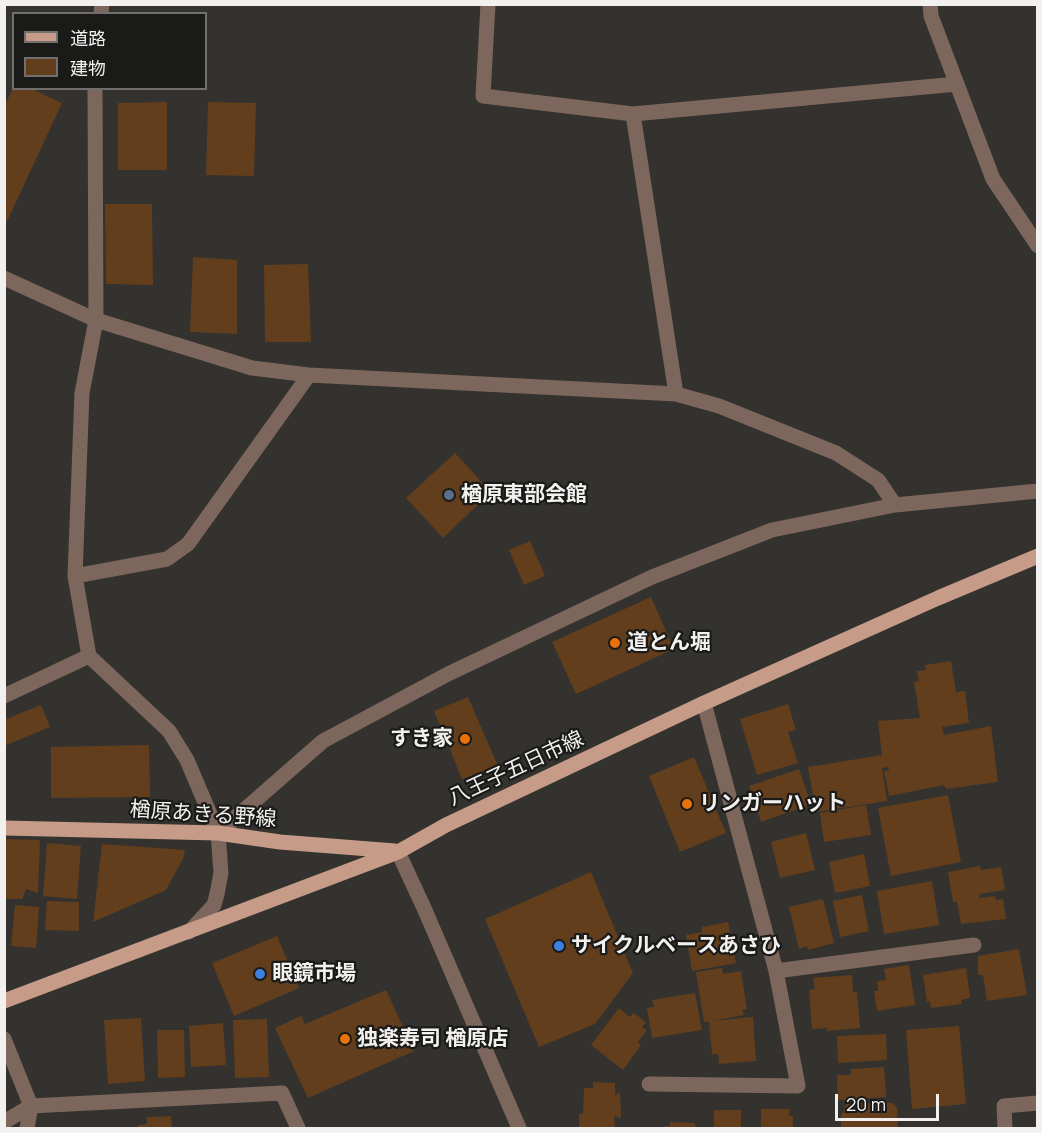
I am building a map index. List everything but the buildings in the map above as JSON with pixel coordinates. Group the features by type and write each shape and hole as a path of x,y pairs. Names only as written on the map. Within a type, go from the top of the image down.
{"main road":[{"name":"八王子五日市線","path":"4,1001 398,852 446,825 704,703 1038,556"},
{"name":"楢原あきる野線","path":"4,828 218,833 280,842 398,852"}],"street":[{"path":"488,4 483,96 633,114 957,84"},
{"path":"930,4 931,16 993,179 1038,246"},
{"path":"95,90 96,320 82,393 75,576 89,656 169,731 187,760 218,833 221,873 214,905 189,932"},
{"path":"633,114 676,394"},
{"path":"4,278 96,320 252,368 309,375 676,394 719,406 836,453 878,480 895,505"},
{"path":"75,576 167,559 188,544 309,375"},
{"path":"218,833 323,741 448,674 652,577 772,530 895,505 1038,491"},
{"path":"4,696 89,656"},
{"path":"649,1084 798,1086 776,971 704,703"},
{"path":"398,852 519,1128"},
{"path":"776,971 974,945"},
{"path":"4,1039 31,1106 27,1128"},
{"path":"4,1122 31,1106 282,1093 298,1128"},
{"path":"1005,1128 1004,1106 1038,1103"}],"place":[{"name":"楢原東部会館","path":"449,495"},
{"name":"道とん堀","path":"615,643"},
{"name":"すき家","path":"465,739"},
{"name":"リンガーハット","path":"687,804"},
{"name":"サイクルベースあさひ","path":"559,946"},
{"name":"眼鏡市場","path":"260,974"},
{"name":"独楽寿司 楢原店","path":"345,1039"}]}
